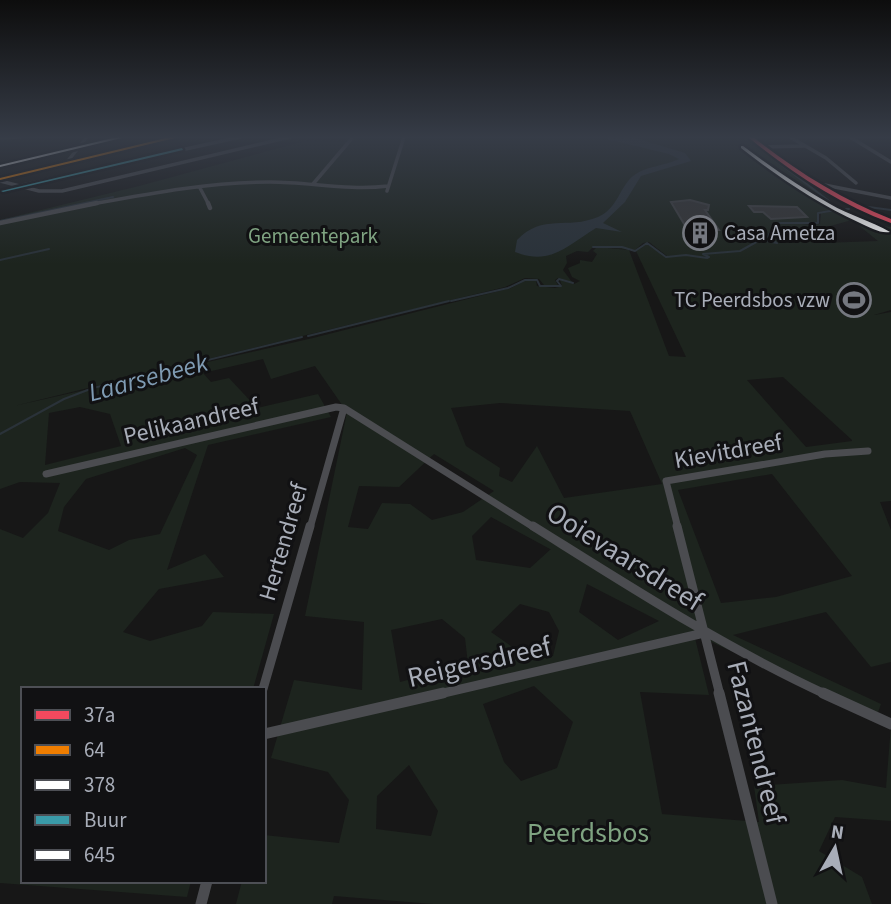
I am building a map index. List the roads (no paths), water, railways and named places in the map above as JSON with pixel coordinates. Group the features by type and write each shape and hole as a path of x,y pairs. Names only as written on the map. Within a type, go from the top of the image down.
{"main road":[{"path":"804,179 843,203 891,221"}],"street":[{"path":"0,179 42,191 66,190 112,179"},
{"path":"19,186 50,179"},
{"path":"313,184 317,179"},
{"path":"0,223 124,197 200,188 259,182 313,184 332,190 387,189 390,179"},
{"path":"851,179 856,183"},
{"path":"808,182 891,198"},
{"path":"0,189 12,184"},
{"path":"200,188 210,208"},
{"name":"Pelikaandreef","path":"46,474 336,407 344,408"},
{"name":"Ooievaarsdreef","path":"344,408 356,413 704,633 764,666 891,724"},
{"name":"Hertendreef","path":"264,687 344,408"},
{"name":"Kievitdreef","path":"704,633 666,481 825,454 868,451"},
{"name":"Reigersdreef","path":"266,734 704,633"},
{"name":"Fazantendreef","path":"704,633 772,904"},
{"path":"201,904 206,883"}],"waterway":[{"path":"800,179 829,201"},
{"path":"0,221 113,197"},
{"name":"Laarsebeek","path":"861,206 891,210"},
{"name":"Laarsebeek","path":"777,223 818,223 818,213 842,209"},
{"name":"Laarsebeek","path":"593,247 622,247 635,251 647,243 666,257 686,255 707,258 709,257 703,254 740,251 760,240 777,243 768,237 771,231"},
{"path":"0,260 49,249"},
{"name":"Laarsebeek","path":"451,301 508,288 525,280 537,280 540,286 561,286 557,281 559,279 573,283"},
{"name":"Laarsebeek","path":"308,336 449,301"},
{"name":"Laarsebeek","path":"0,434 64,399 93,388 302,337"}],"place":[{"name":"Casa Ametza","path":"700,233"},
{"name":"TC Peerdsbos vzw","path":"854,300"}],"park label":[{"name":"Gemeentepark","path":"313,236"},
{"name":"Peerdsbos","path":"588,832"}]}
